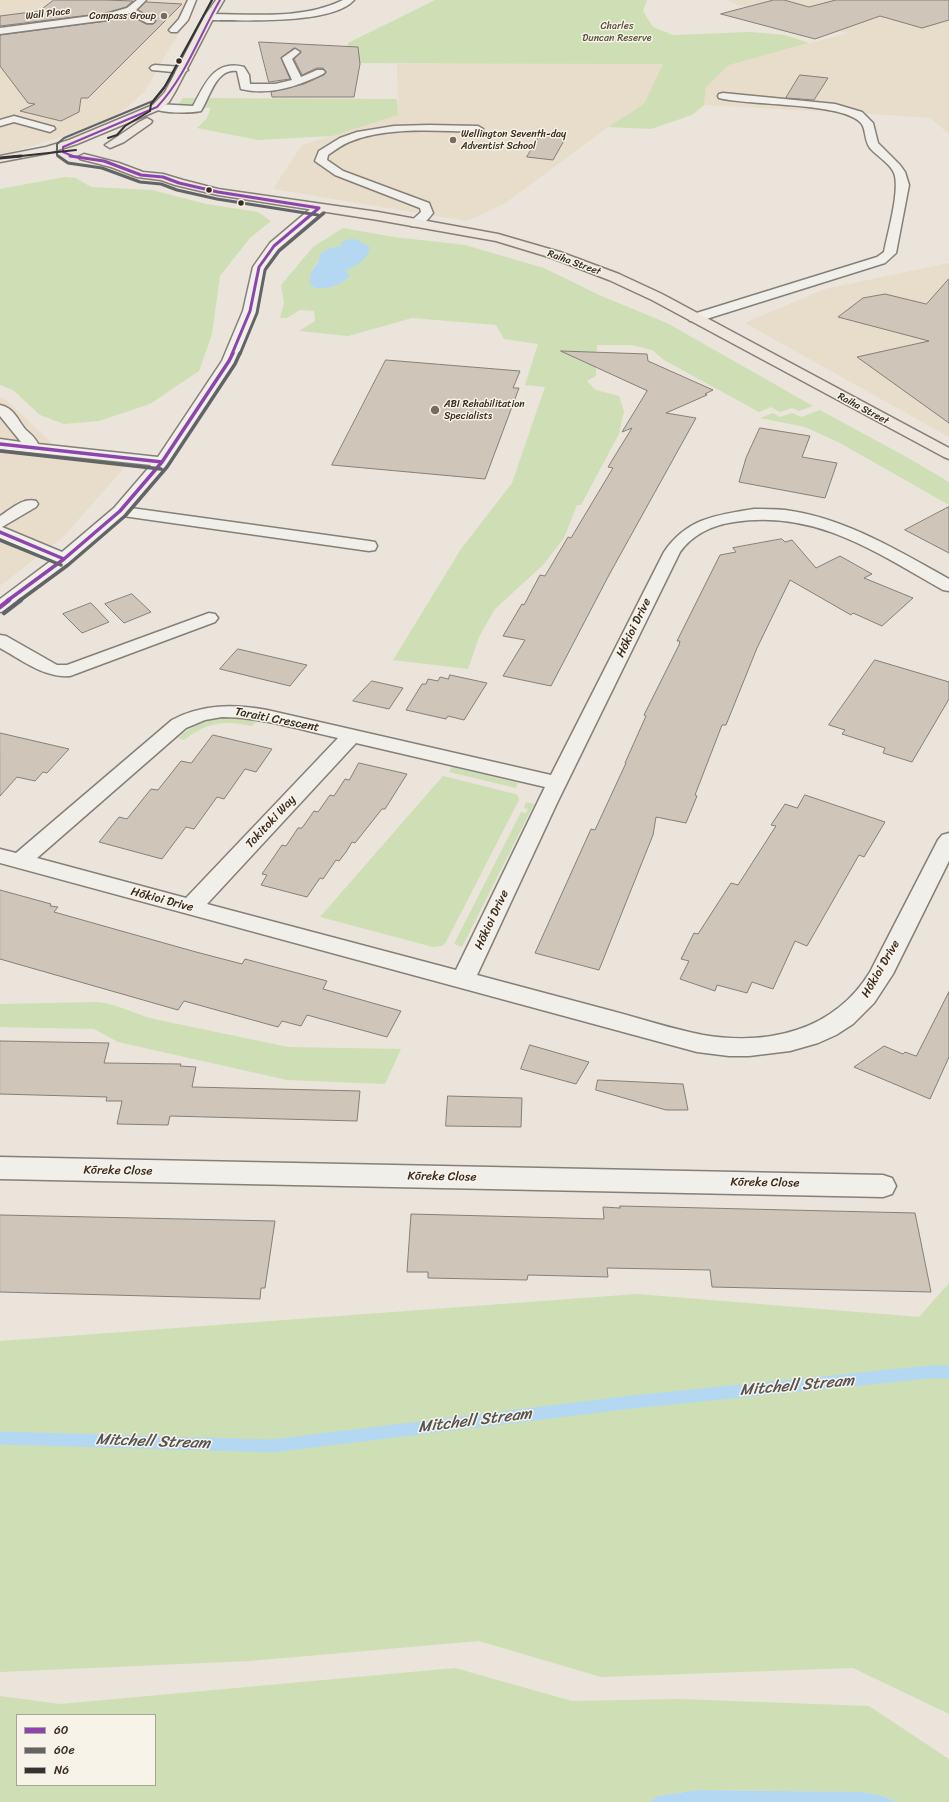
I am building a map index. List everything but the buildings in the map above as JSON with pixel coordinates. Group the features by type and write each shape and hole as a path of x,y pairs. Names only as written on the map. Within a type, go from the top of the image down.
{"main road":[{"path":"0,159 28,155 70,143 157,107 165,100 183,70 220,0"},
{"path":"0,165 99,155 114,148 129,132 157,115 157,107"},
{"path":"80,157 63,152 64,147 70,143 96,140 114,148"},
{"name":"Raiha Street","path":"80,157 115,165 141,175 163,177 179,183 218,192 378,216 498,238 556,255 614,277 695,318 949,454"},
{"name":"Raiha Street","path":"137,162 157,171 163,177"}],"street":[{"name":"Wall Place","path":"0,31 115,16 130,10 142,0"},
{"path":"174,30 183,20 192,0"},
{"path":"210,17 306,14 338,8 350,0"},
{"path":"130,10 150,21"},
{"path":"295,52 287,58 298,82"},
{"path":"155,68 183,70"},
{"path":"157,107 190,110 197,108 206,88 217,75 230,68 241,69 244,75 245,87 269,89 298,82 320,72"},
{"path":"695,318 881,260 890,253 903,186 903,178 898,169 872,143 869,135 868,123 858,114 835,108 723,96"},
{"path":"0,123 14,119 50,129"},
{"path":"415,223 427,213 425,206 339,173 321,161 324,153 347,139 377,132 419,128 478,129"},
{"path":"0,607 64,559 120,511 162,462 229,361 250,311 253,288 259,267 274,246 319,208"},
{"path":"0,409 12,418 18,430 29,441 32,448"},
{"path":"0,444 162,462"},
{"path":"0,523 30,504"},
{"path":"120,511 154,517 369,546"},
{"name":"Hōkioi Drive","path":"463,980 672,552 677,543 684,536 711,522 749,514 784,514 815,519 847,531 949,586"},
{"path":"0,532 64,559"},
{"path":"0,640 51,669 60,671 70,670 209,618"},
{"name":"Taraiti Crescent","path":"10,859 39,844 170,731 186,720 198,715 225,710 247,712 352,735 558,783"},
{"name":"Tokitoki Way","path":"190,908 352,735"},
{"name":"Hōkioi Drive","path":"10,859 662,1034 708,1045 744,1047 774,1044 798,1039 840,1021 859,1005 870,993 881,974 949,840"},
{"name":"Kōreke Close","path":"0,1168 883,1186"}],"shaded area":[{"path":"0,0 197,0 188,20 144,92 124,110 113,117 74,133 12,152 0,154"},
{"path":"727,0 949,0 949,134 930,118 704,105 706,87 729,65 848,33 738,5"},
{"name":"Wellington Seventh-day Adventist School","path":"526,62 664,64 644,104 608,127 504,204 467,221 273,189 302,145 398,115 397,64"},
{"path":"949,263 949,437 745,323 825,289"},
{"path":"0,397 5,399 53,444 137,453 64,536 0,586"}],"green space":[{"name":"Charles Duncan Reserve","path":"435,0 647,0 643,11 653,27 673,35 750,32 785,35 809,43 729,65 706,87 704,105 692,115 651,129 608,127 644,104 663,64 345,63 348,43"},
{"path":"183,98 397,99 398,115 332,136 258,140 197,128 207,118 211,108 177,106"},
{"path":"65,177 76,178 91,187 152,190 206,204 258,212 271,221 250,238 220,276 212,334 199,371 150,404 99,421 64,424 40,415 13,390 0,385 0,189"},
{"path":"343,228 394,237 465,245 544,268 599,295 667,323 813,406 799,411 792,408 780,412 771,407 759,412 664,360 652,350 631,345 597,345 596,376 587,381 596,390 619,396 624,411 619,434 581,505 577,505 564,538 543,565 495,609 479,637 468,669 393,660 461,549 512,483 545,387 525,385 538,344 504,339 496,325 412,318 348,336 299,331 315,321 314,311 300,310 287,318 280,318 284,303 281,285 313,247","holes":["342,246 352,266 345,270 349,276 346,280 330,288 311,272 323,254"]},
{"path":"820,410 949,482 949,505 840,443 805,427 760,418 773,413 780,417 792,413 801,417"},
{"path":"231,717 256,722 252,726 232,723 216,724 200,729 184,740 178,738 196,725 209,720"},
{"path":"452,767 518,783 516,788 449,772"},
{"path":"443,776 515,794 518,796 519,800 446,942 442,946 433,947 320,917"},
{"path":"526,802 534,804 462,947 454,944 521,812 526,813 528,809 524,808"},
{"path":"97,1002 112,1005 154,1019 288,1047 401,1049 385,1084 287,1080 118,1042 94,1029 0,1027 0,1004"},
{"path":"949,1283 949,1714 853,1668 601,1677 479,1641 250,1661 0,1672 0,1341 637,1294 919,1317"},
{"path":"455,1668 572,1701 679,1699 869,1706 949,1759 949,1802 898,1802 879,1795 861,1792 698,1790 659,1796 650,1802 0,1802 0,1696 60,1704"}],"water":[{"path":"349,239 355,239 370,247 367,255 361,262 345,270 350,276 341,283 331,287 320,288 310,285 311,272 318,262 321,253 330,248 342,246 342,242"},
{"path":"698,1790 861,1792 879,1795 898,1802 650,1802 658,1796"}],"waterway":[{"name":"Mitchell Stream","path":"0,1438 272,1446 632,1402 930,1372 949,1372"}],"transit line":[{"name":"60e","path":"212,0 170,80 162,92 153,101 64,138 57,144 57,155 68,163 102,168 140,182 161,184 177,190 217,199 318,215"},
{"name":"N6","path":"108,138 117,135 125,126 150,111 151,104 164,88 199,21 212,0"},
{"name":"60","path":"220,0 175,85 157,107 68,144 63,147 63,152 70,156 104,161 141,175 163,177 179,183 218,192 319,208"},
{"name":"N6","path":"0,158 76,150"},
{"name":"60","path":"0,607 64,559 120,511 162,462 229,361 250,311 259,267 274,246 319,208"},
{"name":"60e","path":"4,613 68,565 125,516 167,467 235,364 257,313 265,270 279,251 324,213"},
{"name":"60","path":"0,444 162,462"},
{"name":"60e","path":"0,451 161,469"},
{"name":"60","path":"0,532 64,559"},
{"name":"60e","path":"0,540 61,565"}],"place":[{"name":"Compass Group","path":"164,16"},
{"name":"Wellington Seventh-day Adventist School","path":"453,140"},
{"name":"ABI Rehabilitation Specialists","path":"435,410"}]}
